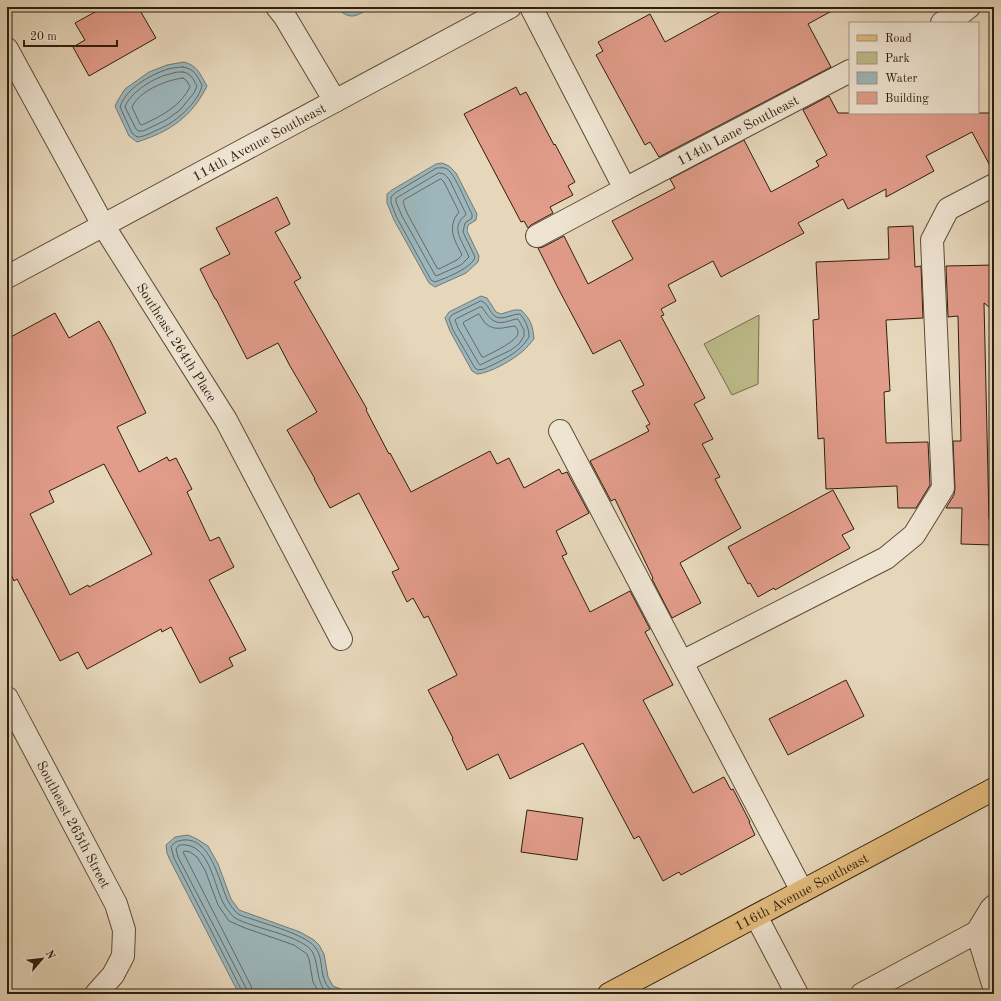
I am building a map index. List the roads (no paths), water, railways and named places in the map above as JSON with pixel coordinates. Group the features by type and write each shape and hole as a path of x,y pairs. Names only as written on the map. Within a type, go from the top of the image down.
{"main road":[{"name":"116th Avenue Southeast","path":"609,994 994,789"}],"street":[{"path":"277,7 285,17 335,101"},
{"name":"114th Avenue Southeast","path":"7,277 510,7"},
{"path":"531,7 625,189"},
{"path":"944,22 969,7"},
{"name":"Southeast 264th Place","path":"7,49 103,225 226,420 341,639"},
{"name":"114th Lane Southeast","path":"537,236 849,72"},
{"path":"682,662 886,558 914,535 943,488 932,240 948,209 994,185"},
{"path":"560,431 802,891"},
{"name":"Southeast 265th Street","path":"7,698 116,904 124,930 123,956 113,975 96,994"},
{"path":"862,994 977,932 994,906"},
{"path":"756,916 798,994"},
{"path":"977,932 994,987"}],"water":[{"path":"335,7 371,7 357,15 349,16"},
{"path":"184,62 196,68 207,86 201,97 187,115 178,122 149,138 137,142 129,136 115,106 118,100 125,89 149,72 167,65"},
{"path":"442,163 449,166 456,173 477,214 476,220 468,225 467,231 479,256 478,262 466,273 435,287 429,283 394,220 387,203 387,194 436,164"},
{"path":"481,296 487,298 496,312 501,314 514,310 521,310 531,323 534,339 519,355 495,369 477,374 472,371 450,331 445,318 449,312"},
{"path":"188,835 208,846 218,864 231,899 239,910 300,932 314,940 319,945 324,954 328,977 333,986 343,990 426,993 239,994 167,853 166,845 175,837"}]}
